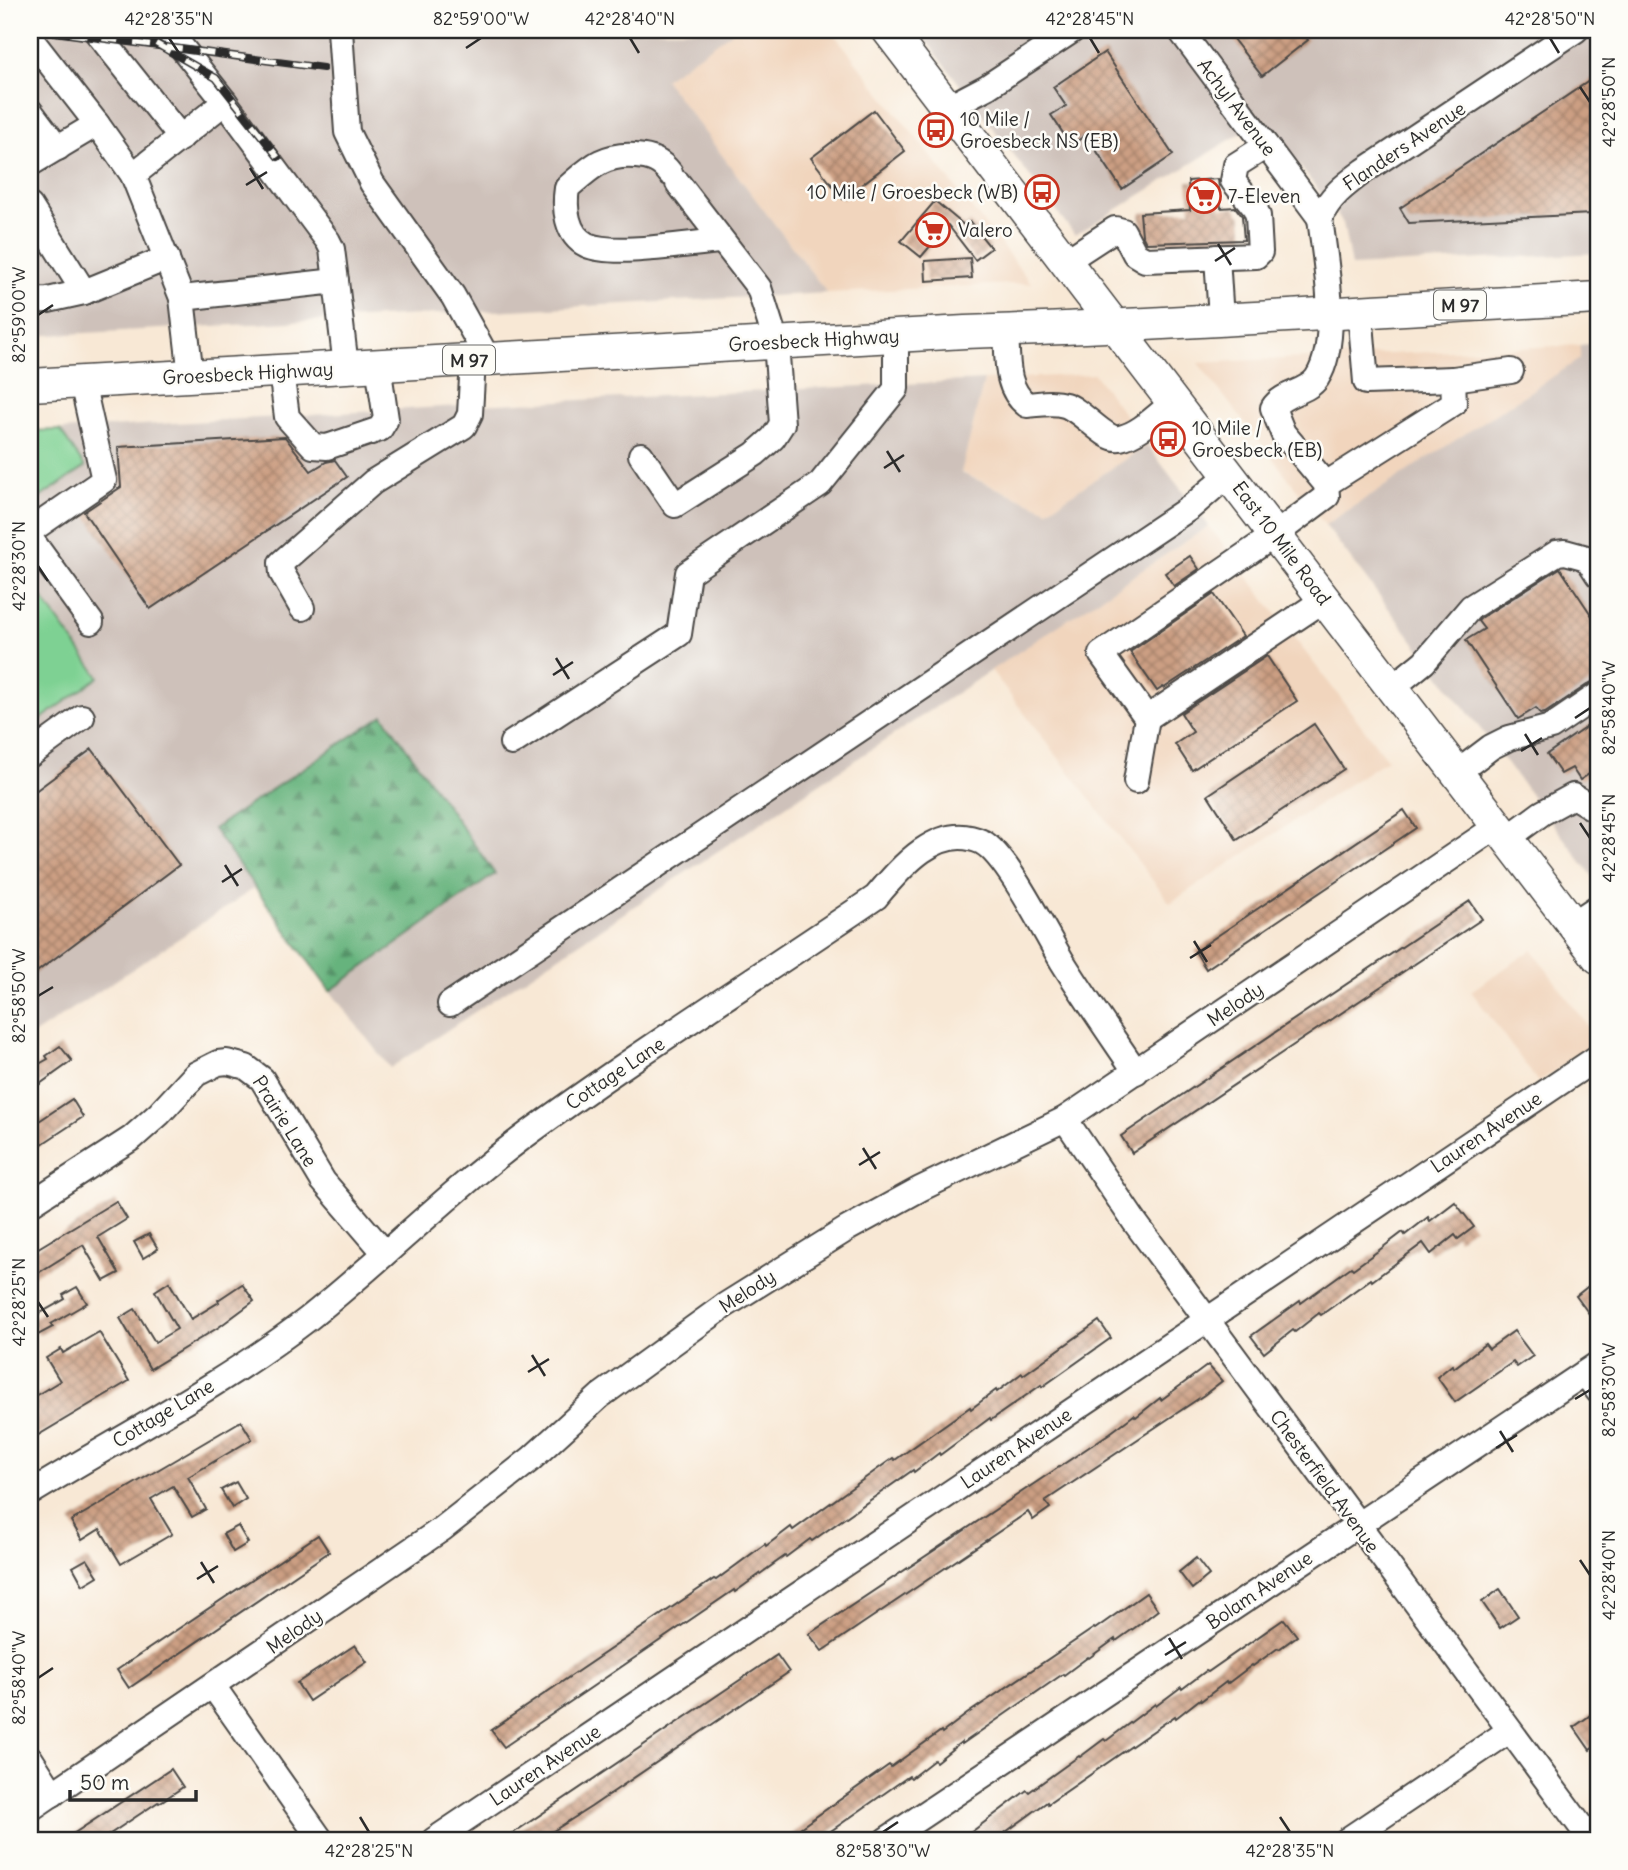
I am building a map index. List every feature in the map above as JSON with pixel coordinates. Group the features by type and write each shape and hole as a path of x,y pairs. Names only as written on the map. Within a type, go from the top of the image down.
{"main road":[{"name":"East 10 Mile Road","path":"888,30 1504,832 1586,915 1598,957"},
{"name":"Groesbeck Highway","path":"30,385 776,342 1117,327 1598,298"}],"street":[{"path":"95,30 181,138"},
{"path":"168,30 328,241 332,249 346,367"},
{"path":"302,608 282,573 281,563 373,482 464,426 470,415 481,359 453,296 372,184 347,132 340,30"},
{"path":"947,108 986,87 1073,30"},
{"name":"Achyl Avenue","path":"1180,30 1320,218"},
{"name":"Flanders Avenue","path":"1320,218 1326,205 1339,190 1364,171 1575,30"},
{"path":"30,38 133,175 182,298 191,376"},
{"path":"133,175 225,102"},
{"path":"30,111 58,148"},
{"path":"30,164 97,124"},
{"path":"1066,261 1115,229 1123,231 1135,254 1145,260 1256,256 1260,252 1255,208 1233,181 1236,165 1266,146"},
{"path":"641,456 676,505 755,454 774,438 782,424 776,342 759,288 663,163 645,157 617,155 590,169 567,188 564,208 573,230 586,244 611,251 722,241"},
{"path":"30,206 84,292"},
{"path":"1320,218 1366,382 1453,379 1511,372"},
{"path":"1217,257 1221,319"},
{"path":"30,300 48,300 84,292 167,258"},
{"path":"182,298 336,281"},
{"path":"1136,781 1147,718 1101,654 1276,534 1326,496 1326,484 1283,433 1273,408 1283,398 1317,378 1345,312"},
{"path":"1006,330 1010,384 1016,398 1027,405 1052,402 1064,404 1079,411 1110,438 1118,438 1135,432 1174,402"},
{"path":"512,743 679,634 688,573 820,484 896,388 896,336"},
{"path":"281,371 287,417 313,446 327,447 380,429 386,419 378,365"},
{"path":"1326,484 1454,403 1453,379"},
{"path":"30,531 104,480 82,382"},
{"path":"450,1004 1191,507 1229,474"},
{"path":"30,538 91,622"},
{"path":"1393,687 1423,662 1471,607 1557,553 1565,552 1587,558 1598,575"},
{"path":"1147,718 1325,599"},
{"path":"1458,772 1491,747 1509,738 1551,727 1598,695"},
{"path":"30,755 82,717"},
{"name":"Melody","path":"30,1809 442,1529 531,1459 600,1396 724,1306 801,1256 920,1189 1065,1119 1504,832 1573,796 1598,811"},
{"name":"Cottage Lane","path":"30,1493 250,1360 308,1318 519,1140 876,897 897,872 922,850 945,839 961,838 981,842 1000,856 1062,961 1136,1072"},
{"name":"Lauren Avenue","path":"434,1840 1598,1057"},
{"name":"Prairie Lane","path":"30,1204 132,1138 197,1074 218,1063 227,1062 246,1067 262,1079 323,1181 384,1252"},
{"name":"Chesterfield Avenue","path":"1065,1119 1133,1221 1591,1840"},
{"name":"Bolam Avenue","path":"886,1840 1356,1524 1594,1376"},
{"path":"213,1686 321,1840"},
{"path":"1346,1840 1509,1731"},
{"path":"30,1758 53,1794"}],"shaded area":[{"path":"30,30 735,30 664,79 827,293 30,336"},
{"path":"734,30 831,30 1031,283 827,293 664,79"},
{"path":"918,30 1598,30 1598,253 1351,266 1343,223 1264,119 1075,235"},
{"path":"1598,343 1598,883 1325,525 1580,359 1580,345"},
{"path":"1580,345 1581,359 1325,525 1198,363"},
{"path":"1094,374 1147,445 1048,510 961,472 984,380"},
{"path":"984,380 961,473 1048,510 1147,445 1209,526 390,1068 330,991 495,874 383,716 213,829 255,888 30,1037 30,727 99,677 30,581 30,504 85,467 60,430 458,406"},
{"path":"1209,526 1387,759 1170,903 991,670"},
{"path":"1532,950 1598,1040 1598,1044 1538,1082 1471,991"}],"green space":[{"path":"60,430 85,467 30,504 30,431"},
{"path":"30,581 99,677 30,727"},
{"path":"383,715 495,874 330,991 213,829"}],"building":[{"path":"1226,30 1300,30 1308,40 1262,76"},
{"path":"1105,52 1173,155 1122,189 1086,135 1071,145 1051,115 1066,106 1053,87"},
{"path":"1598,75 1598,210 1592,214 1409,223 1400,208"},
{"path":"874,110 905,151 843,199 811,158"},
{"path":"1218,179 1221,208 1235,207 1242,216 1244,240 1146,243 1142,235 1140,213 1190,210 1188,181"},
{"path":"935,201 965,226 970,222 991,248 975,260 948,225 921,257 901,241"},
{"path":"970,258 972,278 926,281 925,261"},
{"path":"285,437 311,471 335,460 347,477 150,609 84,512 121,487 118,447"},
{"path":"1190,556 1199,569 1174,586 1165,573"},
{"path":"1560,568 1598,625 1598,680 1545,713 1540,714 1536,708 1518,719 1466,640 1484,629 1478,621 1481,618"},
{"path":"1214,594 1243,636 1157,691 1130,652"},
{"path":"1267,656 1297,701 1192,770 1175,744 1193,732 1181,713"},
{"path":"1598,719 1598,768 1580,780 1572,768 1561,774 1547,754"},
{"path":"1314,724 1344,769 1237,840 1208,795"},
{"path":"92,749 179,865 30,977 30,795"},
{"path":"1404,810 1416,828 1206,969 1195,951"},
{"path":"1470,901 1482,919 1132,1153 1121,1136"},
{"path":"60,1046 72,1061 30,1091 30,1069 48,1059 46,1056"},
{"path":"72,1099 83,1117 30,1152 30,1127"},
{"path":"116,1201 127,1219 98,1237 119,1273 104,1281 83,1245 30,1278 30,1253"},
{"path":"1455,1202 1474,1227 1458,1239 1455,1235 1431,1254 1423,1243 1372,1281 1371,1279 1321,1315 1319,1313 1295,1332 1293,1330 1264,1353 1251,1336 1351,1267 1353,1269 1403,1232 1405,1235 1428,1217 1430,1221"},
{"path":"149,1234 158,1249 143,1258 134,1242"},
{"path":"169,1282 191,1319 242,1284 254,1301 219,1327 150,1369 120,1318 135,1309 155,1342 177,1329 155,1291"},
{"path":"1591,1284 1598,1293 1598,1326 1576,1296"},
{"path":"77,1287 87,1303 51,1324 53,1327 38,1335 30,1319 65,1299 63,1295"},
{"path":"1099,1321 1111,1338 1042,1387 1041,1385 991,1420 990,1418 940,1455 939,1453 914,1472 913,1470 812,1541 810,1539 504,1747 491,1730 716,1580 765,1544 766,1546 791,1527 793,1530 893,1458 895,1460 970,1407 971,1409 1022,1373 1023,1375"},
{"path":"1514,1331 1533,1356 1517,1367 1513,1362 1455,1402 1437,1377 1452,1365 1454,1368 1485,1344 1489,1349"},
{"path":"99,1332 129,1381 30,1440 30,1399 60,1381 46,1358 61,1349 63,1353"},
{"path":"1208,1365 1222,1381 1045,1501 1050,1508 1033,1520 1028,1512 822,1651 809,1634 1134,1415 1136,1417"},
{"path":"241,1421 252,1439 188,1477 206,1509 192,1517 173,1486 151,1499 172,1534 121,1564 100,1529 82,1540 71,1521"},
{"path":"236,1482 246,1499 232,1508 221,1490"},
{"path":"238,1526 248,1543 233,1552 223,1534"},
{"path":"318,1535 329,1552 129,1688 117,1670"},
{"path":"1196,1558 1209,1575 1192,1589 1179,1572"},
{"path":"87,1559 98,1576 83,1585 73,1567"},
{"path":"1500,1589 1518,1616 1500,1628 1482,1602"},
{"path":"1146,1593 1158,1610 1116,1641 1115,1639 1088,1657 962,1744 961,1742 936,1762 934,1760 911,1778 909,1776 818,1840 783,1840 889,1765 891,1767 941,1731 942,1733"},
{"path":"1284,1619 1297,1636 1279,1649 1201,1701 1200,1699 995,1840 961,1840 1027,1790 1029,1792 1104,1739 1106,1741 1155,1704 1156,1706 1181,1687 1182,1689 1208,1672"},
{"path":"355,1645 367,1662 309,1701 297,1683"},
{"path":"777,1655 789,1672 591,1807 539,1840 503,1840"},
{"path":"1592,1714 1598,1723 1598,1744 1590,1750 1574,1727"},
{"path":"171,1769 183,1787 159,1803 101,1840 64,1840"}],"railway":[{"path":"39,30 323,68"},
{"path":"127,30 141,35 216,78 278,157"}],"place":[{"name":"10 Mile / Groesbeck NS (EB)","path":"936,130"},
{"name":"10 Mile / Groesbeck (WB)","path":"1042,192"},
{"name":"7-Eleven","path":"1204,196"},
{"name":"Valero","path":"933,230"},
{"name":"10 Mile / Groesbeck (EB)","path":"1168,439"}]}
